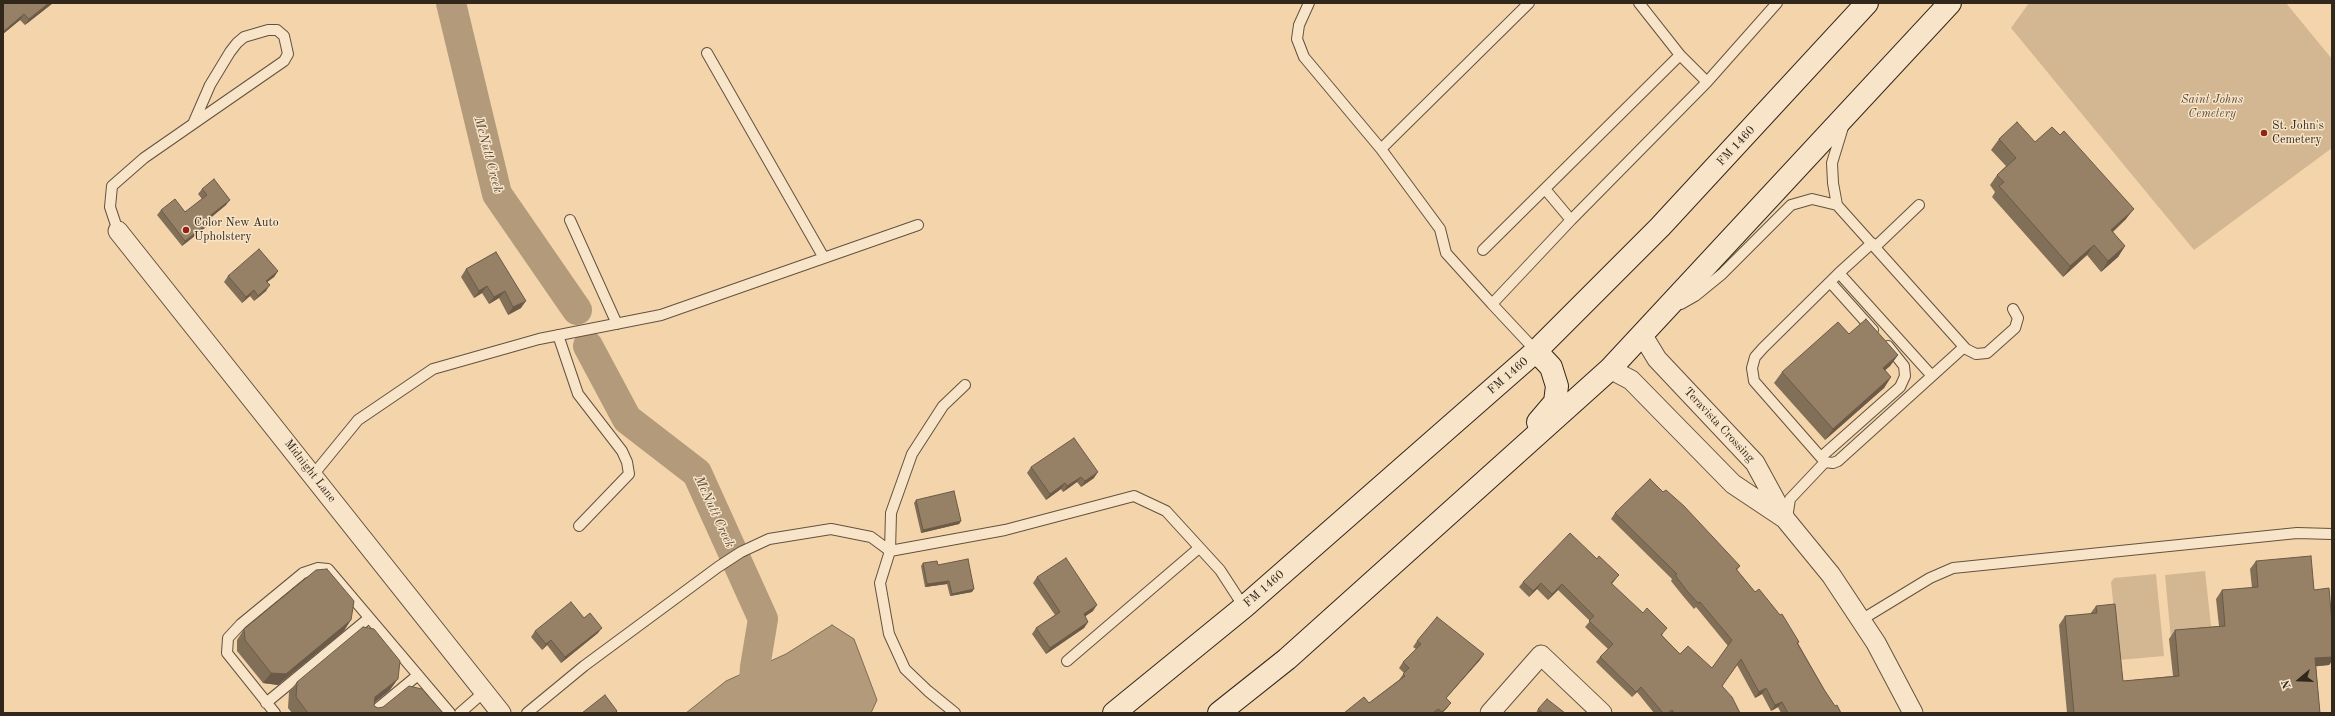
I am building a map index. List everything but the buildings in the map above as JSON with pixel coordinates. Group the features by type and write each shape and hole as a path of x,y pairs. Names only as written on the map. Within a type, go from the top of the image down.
{"main road":[{"name":"FM 1460","path":"1114,713 1244,607 1536,351 1660,227 1867,3"},
{"path":"1219,713 1287,659 1610,369 1664,314 1950,3"},
{"path":"1500,467 1555,402 1557,386 1551,367 1536,351"}],"street":[{"name":"Midnight Lane","path":"118,231 313,475 500,713"},
{"name":"Teravista Crossing","path":"1643,336 1657,359 1755,463 1786,520 1831,575 1876,642 1913,713"},
{"name":"Teravista Crossing","path":"1610,369 1631,380 1733,484 1786,520"},
{"path":"1490,713 1541,655 1602,713"}],"lane":[{"path":"1309,3 1301,20 1297,39 1304,57 1381,149 1440,229 1446,253 1536,351"},
{"path":"1381,149 1529,3"},
{"path":"1639,3 1680,55 1707,82"},
{"path":"1492,304 1571,220 1707,82 1777,3"},
{"path":"118,231 110,207 112,186 144,158 284,62 288,54 284,36 277,30 268,30 244,36 230,52 210,85 193,124"},
{"path":"706,53 824,258"},
{"path":"1483,250 1680,55"},
{"path":"1848,114 1836,144 1832,163 1833,183 1837,205 1964,347 1976,354 1987,354 2015,328 2018,318 2013,309"},
{"path":"1545,189 1571,220"},
{"path":"1664,314 1695,296 1722,274 1791,205 1812,199 1837,205"},
{"path":"1919,205 1830,282 1763,348 1755,357 1752,368 1754,381 1823,460 1833,463 1838,461 1964,347"},
{"path":"570,220 617,324"},
{"path":"313,475 358,420 433,369 558,335 661,315 918,225"},
{"path":"1840,273 1932,376"},
{"path":"1786,520 1790,499 1823,460 1900,387 1906,376 1904,366 1898,356 1830,282"},
{"path":"558,335 578,394 622,451 628,462 629,474 579,526"},
{"path":"955,713 928,691 905,669 889,634 880,583 890,550 891,513 912,454 943,406 965,385"},
{"path":"527,713 584,666 718,567 741,552 770,538 831,529 871,537 890,550 1005,530 1134,496 1166,511 1220,570 1244,607"},
{"path":"1861,620 1930,578 1953,568 2297,533 2332,534"},
{"path":"1067,661 1200,548"},
{"path":"275,713 227,653 228,638 241,624 303,573 318,568 328,569 450,713"},
{"path":"266,703 370,618"},
{"path":"372,713 418,676"},
{"path":"460,713 484,692"}],"green space":[{"name":"Saint Johns Cemetery","path":"2029,3 2286,3 2332,59 2332,148 2194,250 2011,28"},
{"path":"2205,571 2212,635 2171,639 2165,575"},
{"path":"2156,574 2164,656 2119,660 2111,582 2114,578"}],"shaded area":[{"path":"832,625 854,639 877,700 871,713 686,713 726,681 786,654"}],"waterway":[{"name":"McNutt Creek","path":"451,3 497,194 577,310"},
{"name":"McNutt Creek","path":"588,346 627,419 697,473 763,619 755,667 752,713"}],"place":[{"name":"St. John's Cemetery","path":"2264,133"},
{"name":"Color New Auto Upholstery","path":"186,230"}]}
